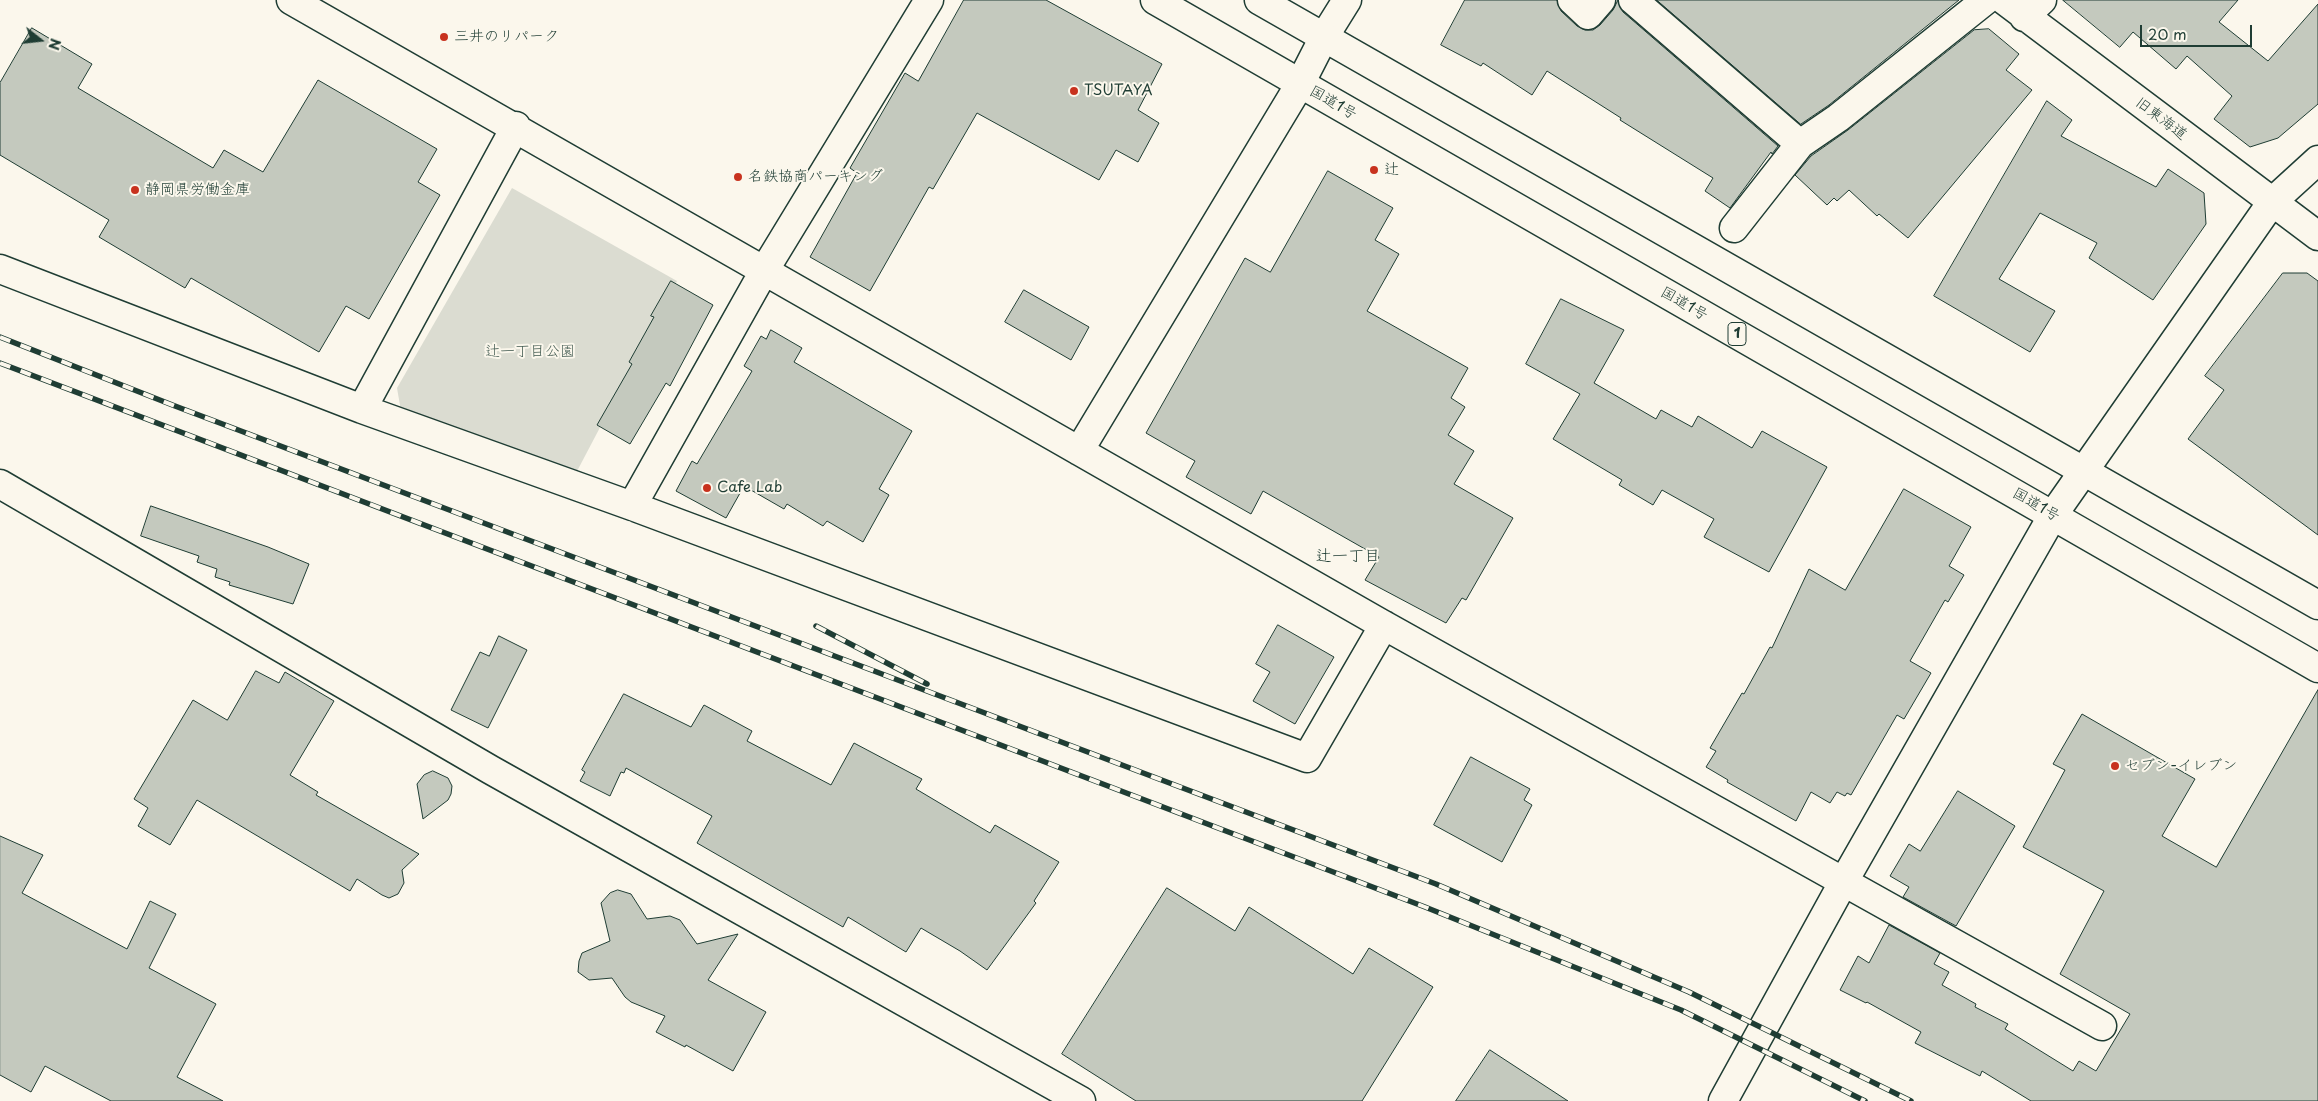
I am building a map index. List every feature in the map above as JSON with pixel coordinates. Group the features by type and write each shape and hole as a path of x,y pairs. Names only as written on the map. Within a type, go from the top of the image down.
{"main road":[{"path":"291,0 516,126 764,271 1384,625 2102,1026"},
{"path":"632,506 764,271 929,0"},
{"name":"国道1号","path":"1155,0 2318,668"},
{"path":"1259,0 2318,605"},
{"path":"1079,451 1300,84 1324,37 1347,0"},
{"path":"1572,0 1588,14 1600,0"},
{"path":"1633,0 1800,144"},
{"path":"1734,228 1800,144 1838,118 1986,0"},
{"name":"旧東海道","path":"2004,0 2033,9 2272,202 2318,236"},
{"path":"362,409 516,126"},
{"path":"1723,1101 1844,881 2053,515 2272,202 2318,160"},
{"path":"0,268 362,409 632,506 1307,758 1384,625"},
{"path":"0,484 492,770 1081,1101"}],"green space":[{"name":"辻一丁目公園","path":"512,188 677,281 575,475 401,411 397,388"}],"building":[{"path":"964,0 1046,0 1162,64 1138,110 1159,123 1138,162 1116,150 1099,180 977,113 933,189 929,187 870,291 810,257 857,173 850,168 905,73 918,81"},
{"path":"1465,0 1557,0 1561,11 1577,26 1585,30 1593,30 1613,10 1618,0 1623,12 1778,146 1772,154 1771,152 1730,208 1705,191 1713,178 1620,120 1621,118 1547,71 1532,95 1483,63 1481,66 1441,45"},
{"path":"1657,0 1959,0 1829,105 1801,124"},
{"path":"2063,0 2238,0 2219,22 2268,61 2318,4 2318,104 2278,138 2250,147 2214,119 2232,96 2187,56 2176,69 2133,32 2120,47"},
{"path":"32,28 92,64 78,88 213,168 224,150 263,172 318,80 437,149 418,182 440,195 369,319 346,306 319,352 191,278 185,288 99,237 109,220 0,155 0,83"},
{"path":"1989,29 2019,54 2006,70 2032,90 1908,238 1879,214 1877,216 1849,190 1837,201 1834,198 1827,205 1795,175 1811,156 1848,130 1974,30"},
{"path":"2047,101 2072,120 2061,136 2156,187 2168,169 2204,193 2206,224 2153,300 2089,258 2097,243 2040,213 1999,279 2055,311 2030,352 1934,296"},
{"path":"1328,171 1393,208 1375,240 1399,254 1367,311 1468,368 1451,398 1465,407 1448,435 1474,451 1454,484 1513,518 1466,600 1462,598 1446,623 1365,580 1379,557 1263,491 1251,514 1186,477 1195,461 1146,433 1245,258 1270,272"},
{"path":"2283,273 2307,273 2318,281 2318,535 2188,439 2224,390 2205,376"},
{"path":"671,281 713,305 670,386 666,383 630,444 597,425 632,364 629,362 654,317 651,316"},
{"path":"1024,290 1089,327 1071,360 1005,322"},
{"path":"1561,299 1624,330 1594,383 1656,419 1661,410 1692,427 1698,416 1752,448 1762,431 1827,467 1769,572 1704,537 1714,519 1662,490 1653,505 1619,485 1622,480 1553,439 1580,394 1526,364"},
{"path":"771,330 802,348 794,362 912,431 879,489 889,495 863,542 827,521 823,526 787,504 784,509 744,486 726,518 676,491 692,461 697,464 752,371 744,366 761,336 766,339"},
{"path":"1904,489 1971,527 1949,566 1964,575 1948,602 1945,600 1910,661 1931,673 1904,719 1897,715 1851,795 1847,793 1845,796 1837,792 1830,803 1811,792 1796,821 1727,782 1728,780 1706,767 1716,751 1710,748 1742,693 1744,694 1770,647 1772,648 1809,569 1845,590"},
{"path":"151,506 268,547 309,564 293,604 229,585 230,582 215,577 217,569 197,562 199,556 141,536"},
{"path":"1278,625 1334,657 1295,724 1253,701 1270,672 1256,664"},
{"path":"499,636 527,650 488,728 451,710 480,652 489,656"},
{"path":"256,671 279,683 285,672 334,701 290,775 318,792 316,795 419,854 402,870 404,883 398,894 389,898 357,879 350,891 197,800 170,845 138,826 148,808 134,799 193,700 227,720"},
{"path":"2318,690 2318,1101 2031,1101 1982,1071 1980,1076 1915,1043 1921,1032 1867,1002 1840,990 1858,956 1869,963 1889,925 1940,953 1934,964 1949,972 1942,985 1976,1004 1975,1007 2008,1024 2005,1029 2073,1071 2079,1061 2096,1071 2130,1014 2060,974 2104,891 2023,847 2065,770 2053,764 2082,714 2195,779 2162,836 2216,867"},
{"path":"624,694 691,727 704,705 752,731 747,741 831,785 854,743 922,779 916,789 990,833 995,825 1059,862 1034,901 1036,903 987,970 960,951 921,928 906,952 848,917 843,927 697,843 712,816 626,768 624,773 621,772 610,796 580,781 585,772 582,770"},
{"path":"1471,757 1530,789 1524,800 1532,805 1502,862 1434,825"},
{"path":"433,771 448,778 452,786 451,794 448,800 423,819 417,784 424,775"},
{"path":"1958,791 2015,826 1956,926 1903,897 1909,887 1890,876 1909,844 1920,851"},
{"path":"0,836 43,855 22,893 127,949 150,901 176,914 149,968 216,1004 177,1077 223,1101 111,1101 45,1066 31,1092 0,1075"},
{"path":"1167,888 1235,931 1249,907 1353,974 1369,948 1433,987 1362,1101 1136,1101 1062,1054"},
{"path":"618,890 631,894 647,919 670,916 680,920 697,944 738,934 708,980 766,1012 733,1071 686,1045 685,1047 656,1032 665,1016 631,1002 625,997 612,978 589,980 578,972 582,953 610,941 601,903 610,893"},
{"path":"1490,1050 1568,1101 1456,1101"}],"railway":[{"path":"0,337 175,406 1436,884 1689,992 1911,1101"},
{"path":"0,363 1425,907 1681,1010 1865,1101"},
{"path":"816,626 927,684"}],"place":[{"name":"三井のリパーク","path":"444,37"},
{"name":"TSUTAYA","path":"1074,91"},
{"name":"辻","path":"1374,170"},
{"name":"名鉄協商パーキング","path":"738,177"},
{"name":"静岡県労働金庫","path":"135,190"},
{"name":"Cafe Lab","path":"707,488"},
{"name":"セブン-イレブン","path":"2115,766"}],"district":[{"name":"辻一丁目","path":"1348,557"}]}
